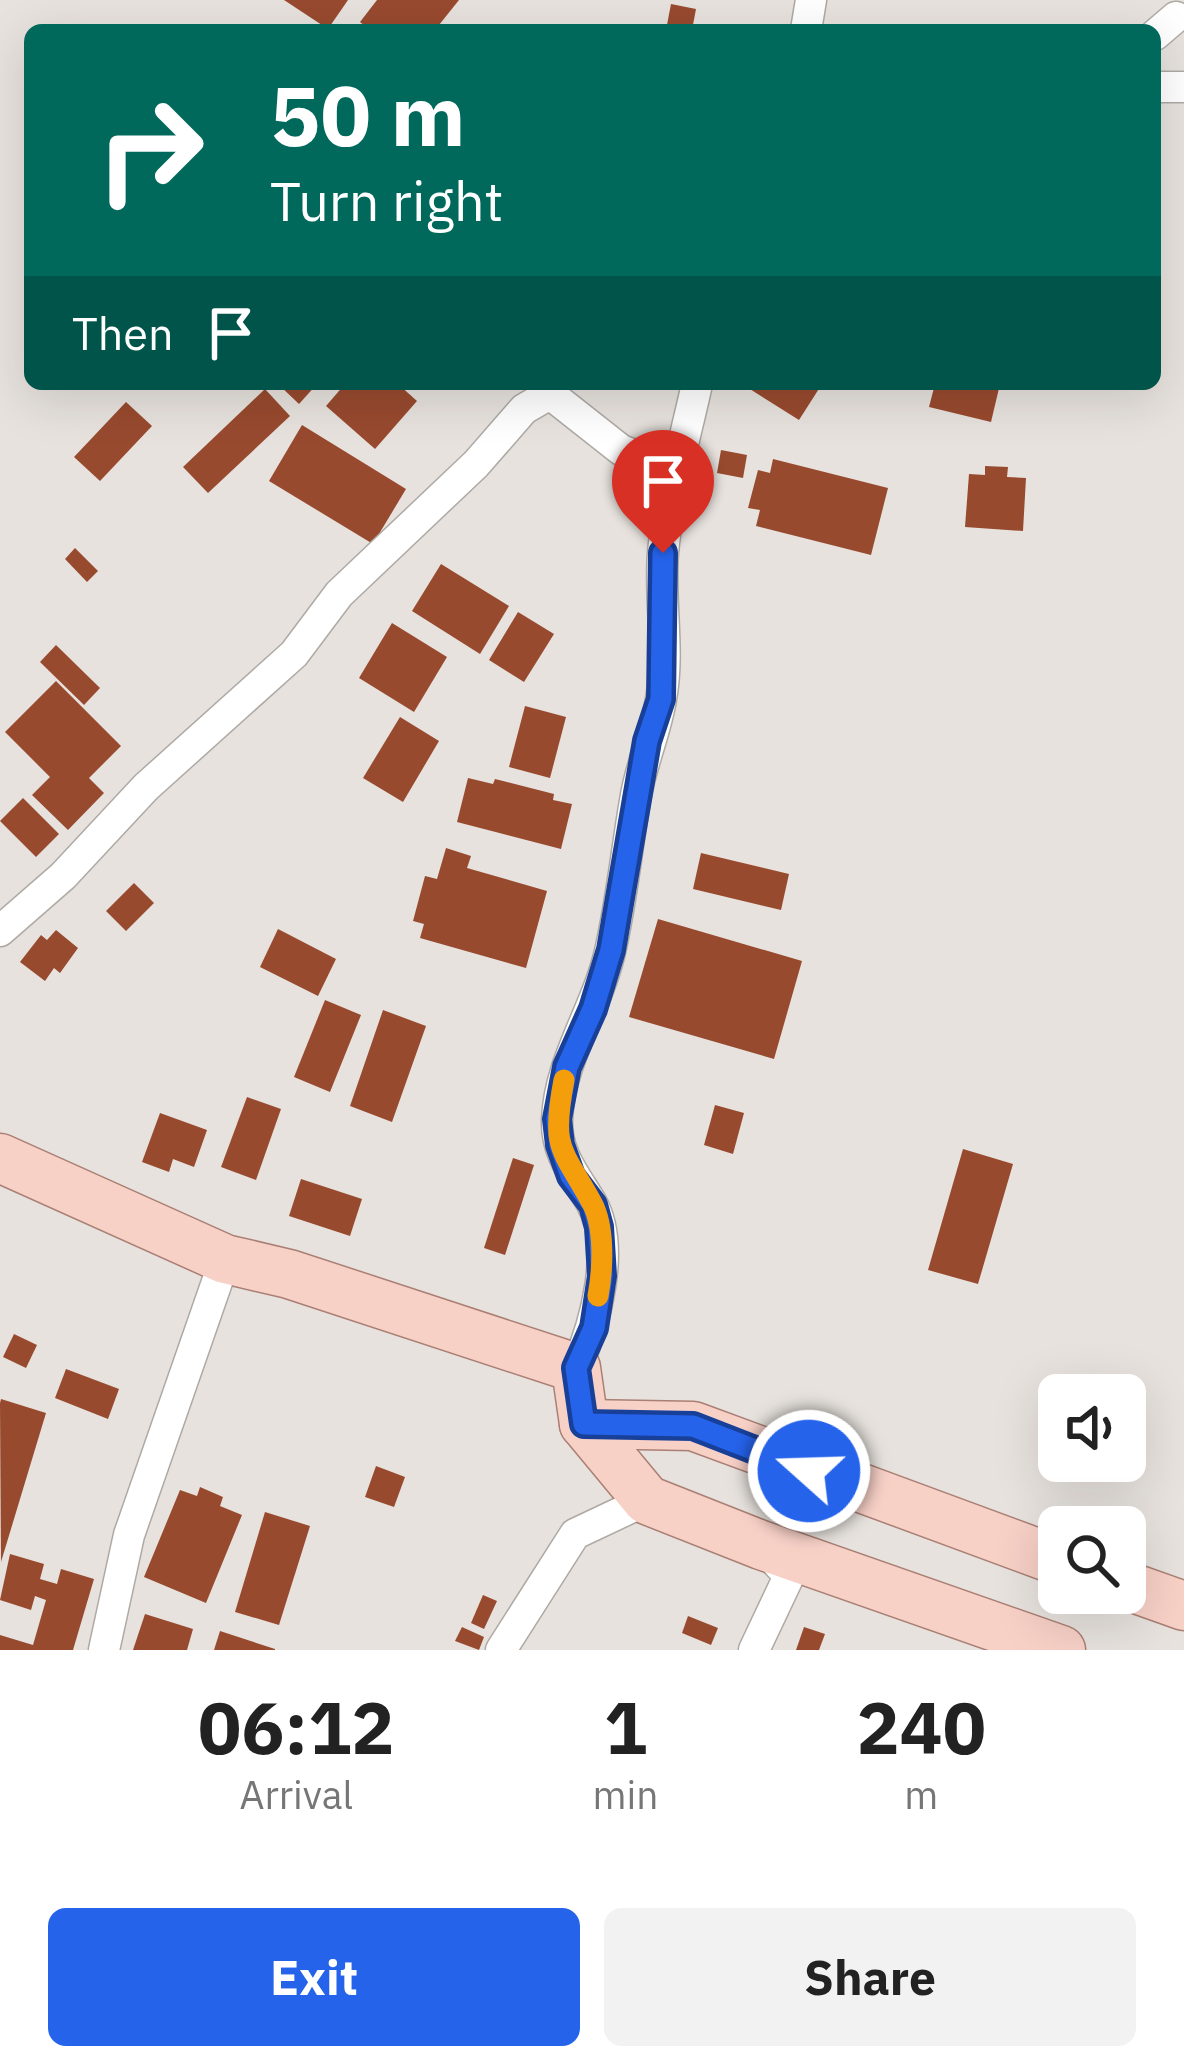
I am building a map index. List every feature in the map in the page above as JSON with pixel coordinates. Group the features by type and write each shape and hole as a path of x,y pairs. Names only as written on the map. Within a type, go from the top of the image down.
{"main road":[{"path":"0,1159 225,1259 289,1274 576,1368 584,1424 647,1500 1061,1650"},
{"path":"584,1424 693,1426 1038,1553"},
{"path":"1146,1592 1184,1606"}],"street":[{"path":"0,931 63,875 146,787 294,654 339,594 476,464 539,390"},
{"path":"541,390 621,450 679,472"},
{"path":"576,1368 594,1328 602,1276 599,1227 593,1205 565,1160 557,1119 567,1067 593,1009 611,950 647,741 661,699 663,553 696,390"},
{"path":"104,1650 128,1535 225,1259"},
{"path":"501,1650 575,1534 647,1500"},
{"path":"754,1650 789,1576 761,1545"}],"building":[{"path":"284,0 348,0 331,24 320,24"},
{"path":"377,0 459,0 440,24 360,22"},
{"path":"671,4 696,9 693,24 667,24"},
{"path":"264,390 290,416 208,493 183,467"},
{"path":"284,390 312,390 299,404"},
{"path":"340,390 405,390 417,401 375,449 326,406"},
{"path":"752,390 818,390 799,420"},
{"path":"933,390 999,390 991,422 929,407"},
{"path":"126,402 152,426 100,481 74,457"},
{"path":"302,425 406,489 373,544 269,481"},
{"path":"721,450 747,455 743,478 717,473"},
{"path":"773,459 888,488 871,555 756,526 760,510 748,508 758,470 770,473"},
{"path":"985,466 1008,467 1007,477 1026,478 1023,531 965,527 969,474 985,475"},
{"path":"75,548 98,571 87,582 65,559"},
{"path":"441,564 509,606 480,654 412,611"},
{"path":"518,612 554,634 524,682 489,660"},
{"path":"392,623 447,657 414,712 359,678"},
{"path":"56,645 100,688 84,705 40,662"},
{"path":"56,681 121,746 89,778 104,793 68,830 32,795 50,777 5,732"},
{"path":"525,706 566,717 550,778 509,767"},
{"path":"400,717 439,741 403,802 363,778"},
{"path":"468,778 493,784 495,779 554,794 553,800 572,804 561,849 457,822"},
{"path":"23,798 59,834 36,857 0,821"},
{"path":"446,848 471,856 467,868 547,891 526,968 420,938 424,924 413,921 425,876 437,879"},
{"path":"701,853 789,874 781,910 693,889"},
{"path":"134,883 154,903 126,931 106,911"},
{"path":"658,919 802,961 774,1059 629,1017"},
{"path":"278,929 336,959 318,996 260,967"},
{"path":"56,930 78,948 60,973 54,968 45,981 20,962 41,935 47,940"},
{"path":"325,1000 361,1015 330,1092 294,1077"},
{"path":"383,1010 426,1026 392,1122 350,1106"},
{"path":"247,1097 281,1109 256,1180 221,1167"},
{"path":"715,1105 744,1113 733,1154 704,1145"},
{"path":"160,1113 207,1130 194,1167 173,1159 169,1172 142,1162"},
{"path":"963,1149 1013,1164 978,1284 928,1270"},
{"path":"513,1158 534,1165 505,1255 484,1248"},
{"path":"301,1179 362,1199 350,1236 289,1216"},
{"path":"14,1334 37,1345 26,1368 3,1357"},
{"path":"66,1369 119,1389 108,1419 55,1398"},
{"path":"1,1399 46,1413 1,1562 0,1403"},
{"path":"376,1466 405,1477 394,1507 365,1497"},
{"path":"200,1487 223,1497 220,1506 242,1515 206,1603 144,1577 180,1490 197,1496"},
{"path":"265,1512 310,1526 279,1625 235,1612"},
{"path":"10,1554 44,1564 40,1579 57,1584 61,1569 94,1579 73,1650 0,1650 0,1635 33,1645 46,1600 35,1596 31,1610 0,1600"},
{"path":"483,1595 497,1601 484,1629 471,1623"},
{"path":"145,1614 193,1629 187,1650 133,1650"},
{"path":"688,1616 718,1628 711,1645 682,1633"},
{"path":"462,1627 484,1637 479,1650 455,1641"},
{"path":"804,1627 825,1634 819,1650 796,1650"},
{"path":"220,1631 275,1649 275,1650 214,1650"}],"slow traffic":[{"path":"564,1080 557,1119 560,1145 571,1176 593,1205 599,1227 602,1276 598,1296"}],"route":[{"path":"663,553 661,699 636,795 611,950 593,1009 567,1067 557,1119 571,1176 593,1205 599,1227 602,1276 594,1328 576,1368 584,1424 693,1426 809,1471"}]}
